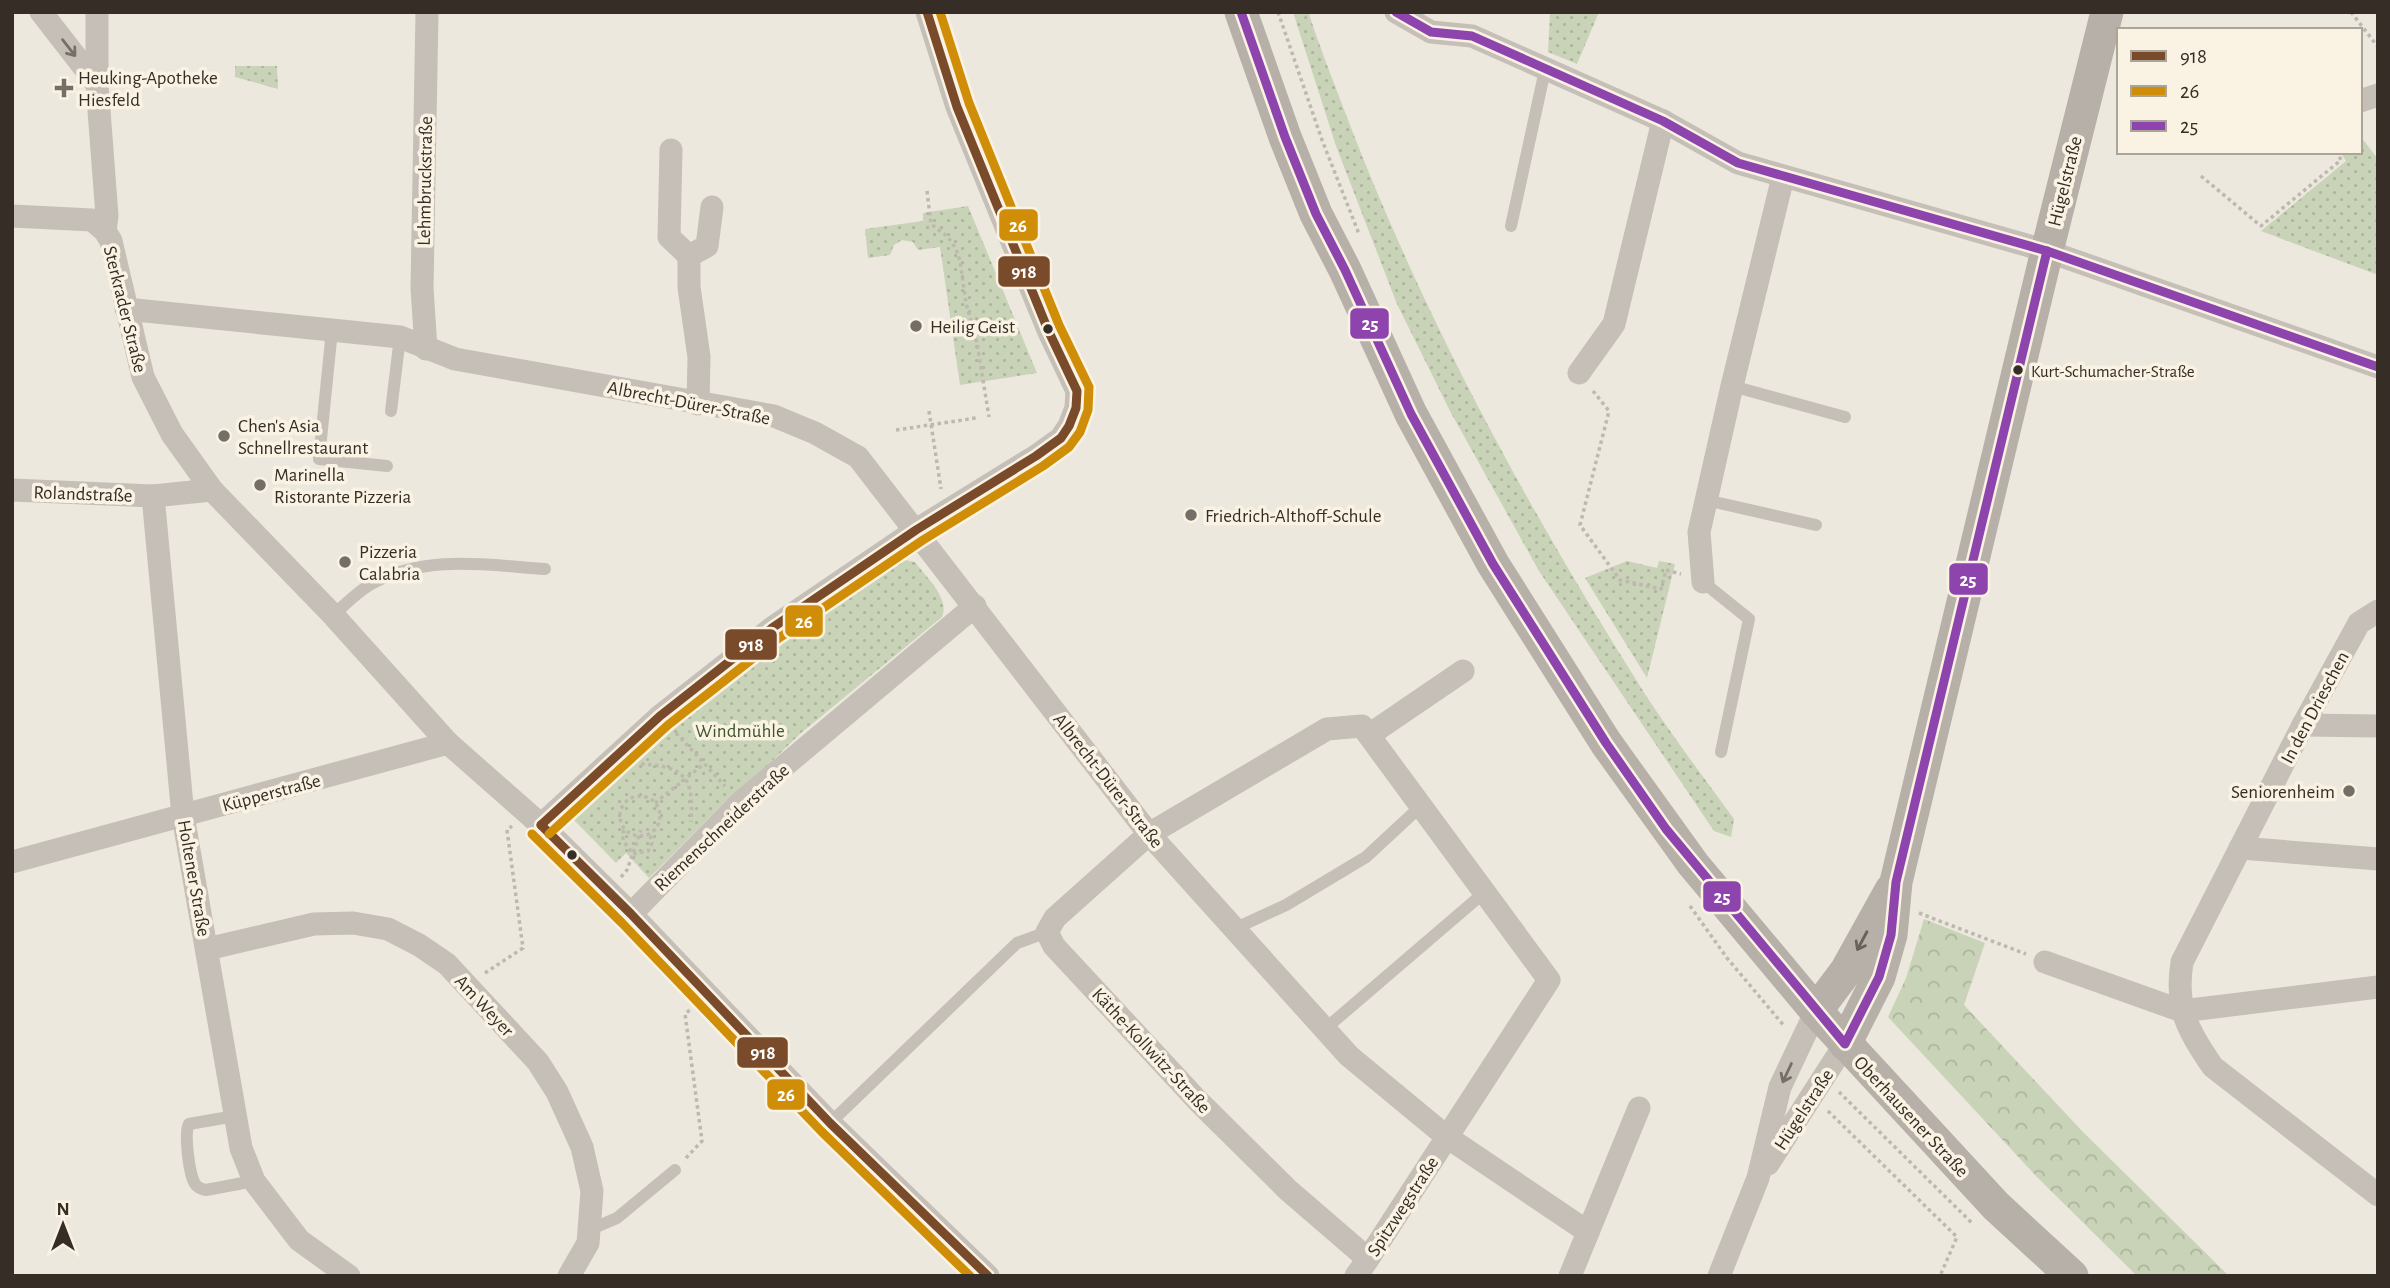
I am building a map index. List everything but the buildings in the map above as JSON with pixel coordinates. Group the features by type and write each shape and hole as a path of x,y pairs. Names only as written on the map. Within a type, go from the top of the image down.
{"main road":[{"name":"Oberhausener Straße","path":"1241,12 1316,214 1345,270 1411,414 1493,564 1606,743 1693,864 1816,1012 1996,1206 2072,1276"},
{"name":"Oberhausener Straße","path":"1262,12 1328,209 1345,270"},
{"name":"Hügelstraße","path":"1845,1044 1879,977 1892,935 1895,892 2047,251 2107,12"},
{"name":"Hügelstraße","path":"1816,1012 1846,971 1895,892"}],"street":[{"path":"41,12 97,84"},
{"name":"Sterkrader Straße","path":"97,12 97,84 107,216 105,231 111,241 143,377 172,434 212,490 333,615 448,743 535,818 631,914 830,1124 988,1276"},
{"name":"Lehmbruckstraße","path":"426,349 422,288 427,12"},
{"path":"535,818 607,764 660,716 772,628 916,530 1060,438 1069,426 1076,408 1077,391 1048,330 957,107 927,12"},
{"path":"1396,12 1431,32 1472,37 1663,121 1738,163 2047,251 2378,367"},
{"path":"1579,373 1614,324 1663,121"},
{"path":"671,150 669,237 689,256 689,286 699,357 698,404"},
{"path":"1703,582 1699,532 1783,177"},
{"path":"689,256 707,246 712,207"},
{"path":"12,216 92,220 105,231"},
{"name":"Albrecht-Dürer-Straße","path":"126,309 400,337 455,359 774,416 815,433 858,457 1149,834 1349,1056 1447,1137 1588,1231"},
{"name":"Rolandstraße","path":"12,490 153,496"},
{"path":"153,496 212,490"},
{"name":"Holtener Straße","path":"153,496 183,816 241,1148 254,1181 321,1269 349,1276"},
{"name":"Riemenschneiderstraße","path":"631,914 740,803 975,606"},
{"name":"In den Drieschen","path":"2378,611 2359,623 2303,724 2182,962 2178,985 2182,1011 2196,1043 2213,1067 2378,1195"},
{"path":"1369,735 1463,671"},
{"path":"2303,724 2378,726"},
{"path":"1047,932 1055,918 1149,834 1327,729 1362,726 1486,891"},
{"name":"Küpperstraße","path":"12,862 448,743"},
{"path":"2240,848 2378,859"},
{"name":"Spitzwegstraße","path":"1362,1268 1549,980 1486,891"},
{"name":"Am Weyer","path":"207,948 314,924 353,923 388,929 447,964 538,1062 557,1092 582,1147 593,1191 588,1243 569,1276"},
{"name":"Käthe-Kollwitz-Straße","path":"1047,932 1054,946 1198,1101 1362,1268"},
{"path":"2045,962 2182,1011 2378,987"},
{"name":"Hügelstraße","path":"1719,1276 1758,1178 1780,1087 1816,1012"},
{"name":"Hügelstraße","path":"1758,1178 1845,1044"},
{"path":"1570,1276 1639,1108"}],"lane":[{"path":"1511,226 1545,70"},
{"path":"332,330 319,459 387,466"},
{"path":"391,411 400,337"},
{"path":"1732,386 1845,417"},
{"path":"1706,500 1816,525"},
{"path":"333,615 368,585 409,568 448,563 545,569"},
{"path":"1703,582 1749,619 1721,752"},
{"path":"1234,929 1286,905 1366,857 1421,806"},
{"path":"1325,1029 1486,891"},
{"path":"830,1124 1017,943 1047,932"},
{"path":"236,1116 189,1124 185,1132 193,1182 200,1189 206,1190 254,1181"},
{"path":"589,1230 617,1218 675,1170"}],"path":[{"path":"1278,12 1322,140 1361,239"},
{"path":"2351,12 2378,47"},
{"path":"2200,176 2261,226 2341,160 2338,154"},
{"path":"927,191 931,224 948,237 960,261 989,417"},
{"path":"1579,373 1609,411 1580,525 1620,580 1661,589 1667,569 1703,582"},
{"path":"929,411 937,477 947,511"},
{"path":"896,430 976,418"},
{"path":"660,716 740,803"},
{"path":"607,764 666,766 685,777 693,799 687,857"},
{"path":"655,803 704,764"},
{"path":"642,796 655,803 661,817 659,824 650,834 638,837 625,830 620,821 620,813 629,799 642,796"},
{"path":"466,985 523,948 507,830 535,818"},
{"path":"625,830 622,835 624,842 633,854"},
{"path":"607,891 627,870 641,830"},
{"path":"633,854 648,851 652,843 650,834"},
{"path":"1895,892 2045,962"},
{"path":"675,1170 702,1141 685,1014 707,994"},
{"path":"1825,1074 1845,1100 1860,1111 1981,1232"},
{"path":"1812,1095 1957,1237 1940,1276"}],"green space":[{"path":"1293,12 1309,14 1383,206 1449,350 1486,421 1603,627 1645,694 1734,819 1731,837 1714,831 1539,571 1450,411 1397,304 1336,146"},
{"path":"1550,12 1599,12 1577,64 1548,52"},
{"path":"235,66 277,66 278,89 235,77"},
{"path":"2362,138 2378,159 2378,275 2261,231 2346,161 2342,154 2362,154"},
{"path":"968,206 1037,373 960,385 940,247 918,250 913,242 902,240 894,245 890,255 868,258 865,229 923,221 923,213"},
{"name":"Windmühle","path":"905,560 915,562 936,588 943,602 942,617 801,733 738,794 726,801 649,878 626,853 616,863 573,819 673,725 776,646"},
{"path":"1627,561 1657,568 1659,561 1675,564 1647,678 1585,578"},
{"path":"1924,919 1985,943 1964,1005 2082,1131 2229,1276 2137,1276 2037,1177 1888,1017 1906,978"}],"transit line":[{"name":"918","path":"541,825 660,716 772,628 916,530 1036,456 1061,438 1069,426 1076,408 1077,391 1048,330 957,107 927,12"},
{"name":"26","path":"549,834 668,725 779,638 923,540 1043,466 1069,447 1080,432 1088,410 1089,387 1059,325 969,103 940,12"},
{"name":"25","path":"1241,12 1285,137 1316,214 1345,270 1411,414 1493,564 1606,743 1666,829 1845,1044 1879,977 1891,935 1896,882 2047,251"},
{"name":"25","path":"1396,12 1431,32 1472,36 1663,121 1738,163 2047,251 2378,367"},
{"name":"918","path":"541,825 631,914 830,1123 988,1276"},
{"name":"26","path":"532,834 622,923 821,1131 970,1276"}],"place":[{"name":"Heuking-Apotheke Hiesfeld","path":"64,88"},
{"name":"Heilig Geist","path":"916,326"},
{"name":"Kurt-Schumacher-Straße","path":"2018,370"},
{"name":"Chen's Asia Schnellrestaurant","path":"224,436"},
{"name":"Marinella Ristorante Pizzeria","path":"260,485"},
{"name":"Friedrich-Althoff-Schule","path":"1191,515"},
{"name":"Pizzeria Calabria","path":"345,562"},
{"name":"Seniorenheim","path":"2349,791"}]}
